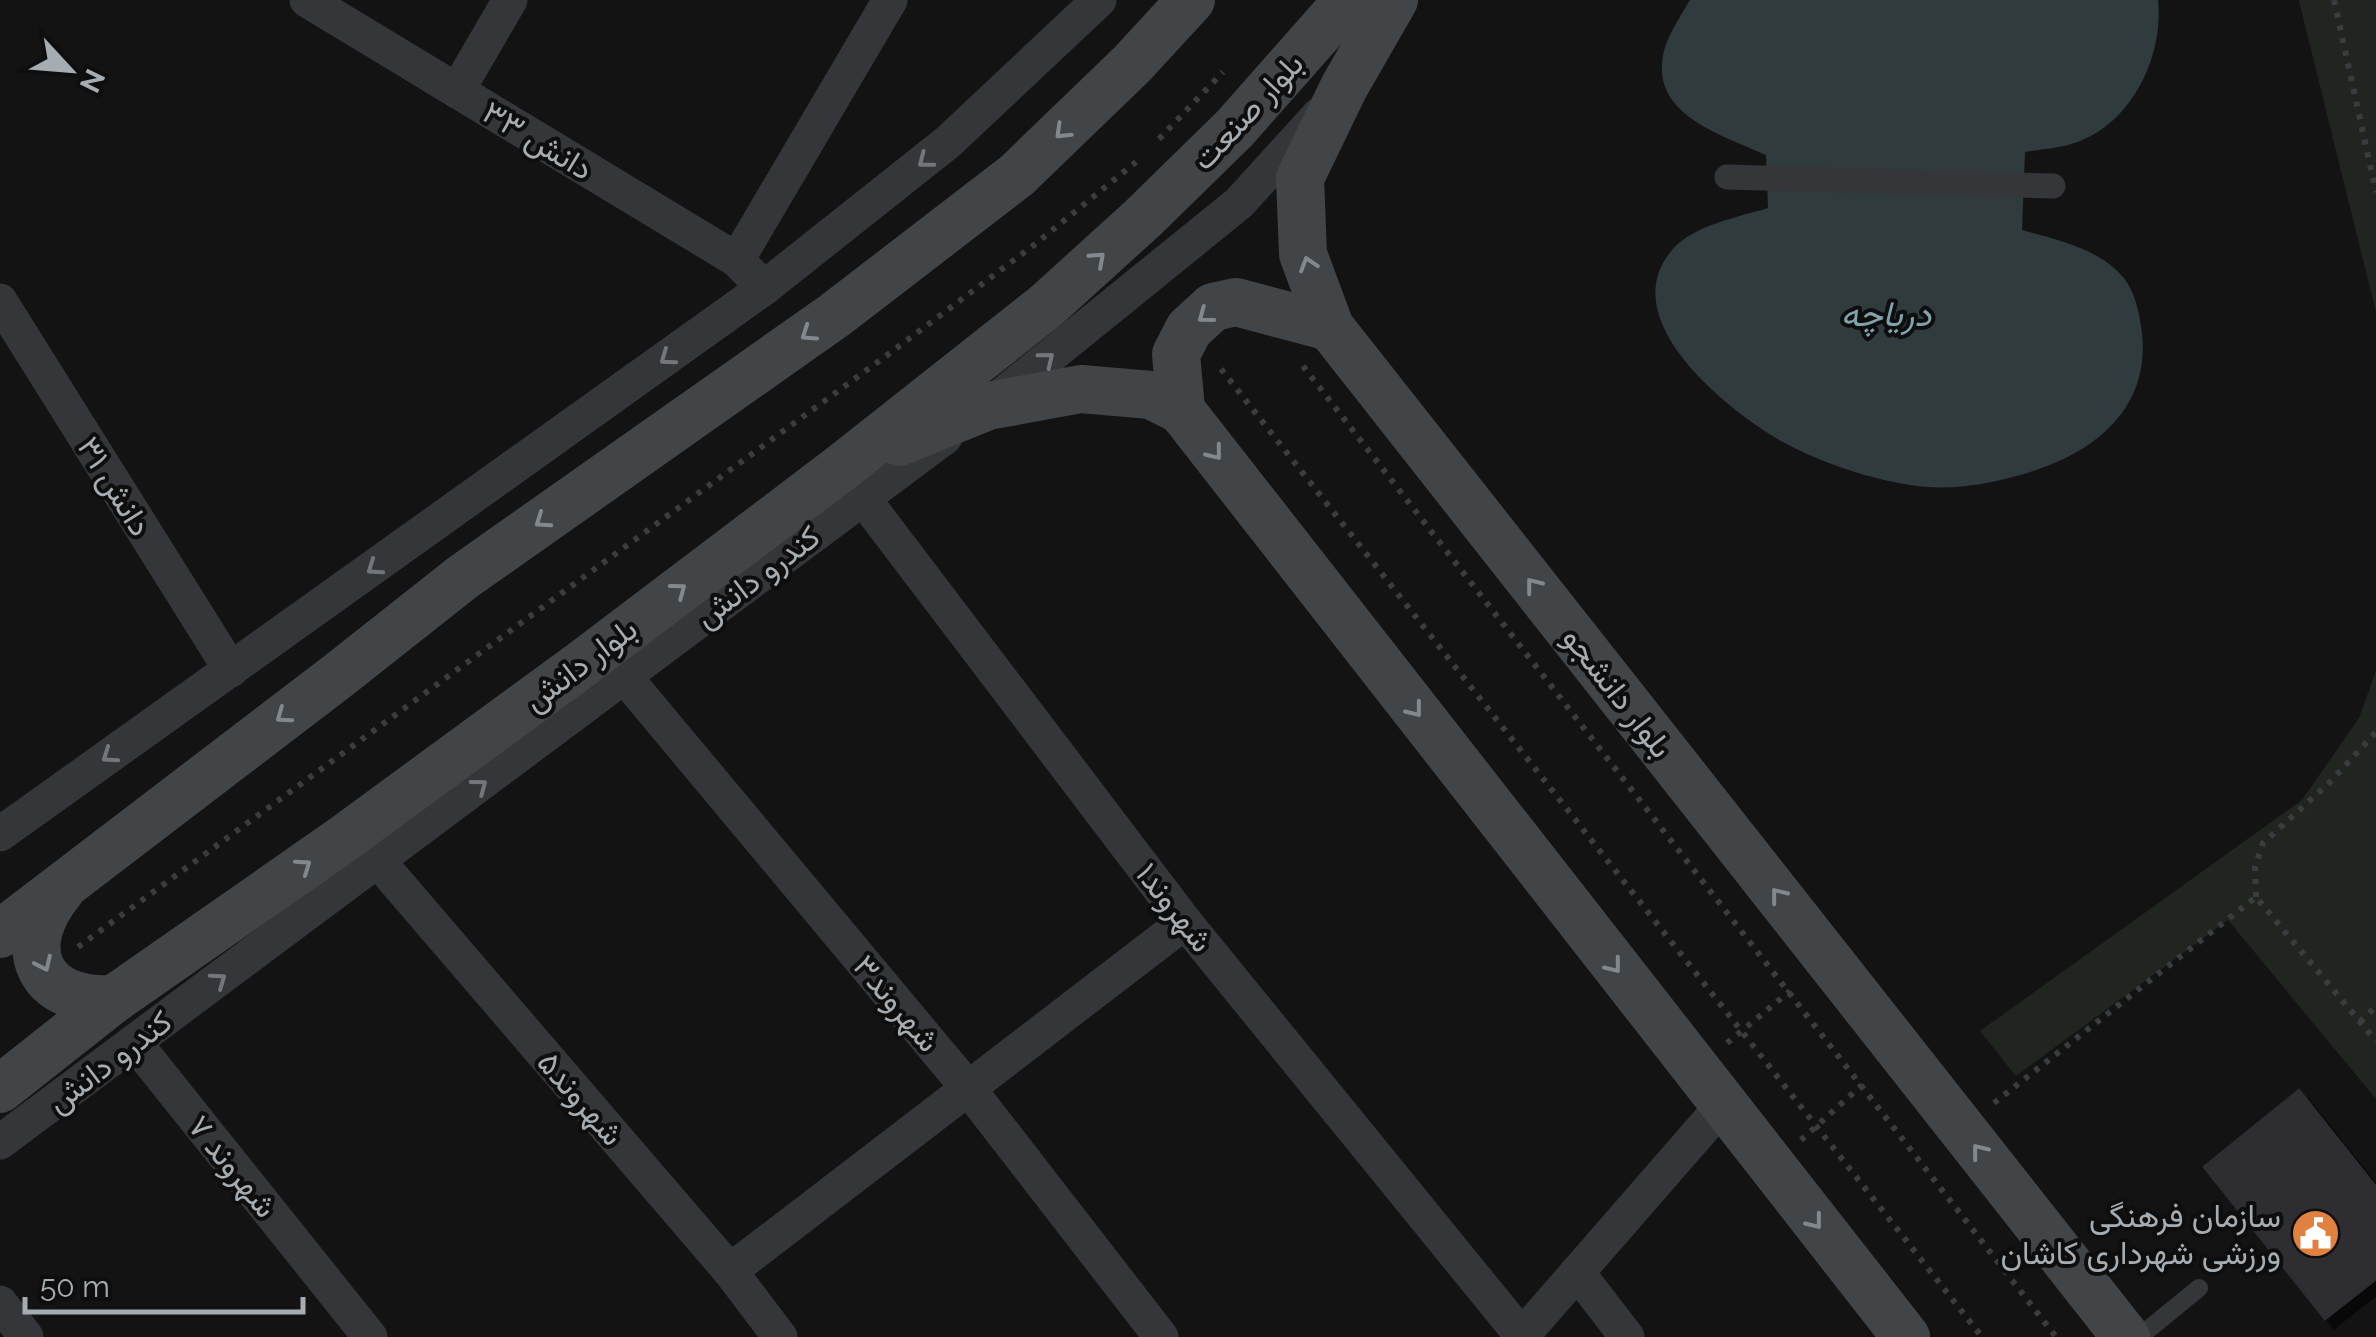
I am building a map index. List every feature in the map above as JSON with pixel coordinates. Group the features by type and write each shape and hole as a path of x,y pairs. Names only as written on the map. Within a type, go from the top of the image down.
{"main road":[{"path":"0,934 462,576 835,315 1017,176 1132,64 1191,0"},
{"name":"بلوار صنعت","path":"1143,218 1235,128 1348,0"},
{"name":"بلوار دانشجو","path":"1394,0 1344,87 1300,178 1303,254 1330,327 2126,1337"},
{"name":"بلوار دانش","path":"0,1089 114,999 852,482 1143,218"},
{"path":"1181,410 1176,354 1189,329 1213,307 1236,302 1330,327"},
{"path":"852,482 988,406 1081,389 1150,395 1181,410 1906,1337"},
{"path":"64,888 44,911 34,937 40,966 58,989 85,1001 114,999"}],"street":[{"name":"دانش ۳۳","path":"306,0 737,260 764,288"},
{"path":"457,91 510,0"},
{"path":"737,260 890,0"},
{"path":"1012,85 1067,0"},
{"path":"0,834 764,288 948,142 1100,0"},
{"path":"988,406 1240,203 1419,0"},
{"path":"1727,177 2053,186"},
{"name":"دانش ۳۱","path":"0,301 231,670"},
{"name":"کندرو دانش","path":"0,1142 624,676 852,482"},
{"name":"شهروند۱","path":"852,482 1186,922 1521,1337"},
{"path":"430,528 462,576"},
{"name":"شهروند۳","path":"624,676 968,1088 1162,1337"},
{"name":"شهروند۵","path":"379,862 730,1271 780,1337"},
{"path":"730,1271 1186,922"},
{"name":"شهروند ۷","path":"134,1042 370,1337"},
{"path":"1521,1337 1577,1272 1709,1087"},
{"path":"1577,1272 1627,1337"},
{"path":"0,1304 26,1337"}],"lane":[{"path":"2139,1337 2200,1288"}],"path":[{"path":"2334,0 2376,192"},
{"path":"1151,146 1234,62"},
{"path":"64,957 874,365 1034,245 1137,160"},
{"path":"1255,306 2056,1337"},
{"path":"1189,329 1982,1337"},
{"path":"2376,732 2330,782 2263,843 2255,867 2256,897 2376,1042"},
{"path":"1962,1129 2256,897"},
{"path":"1709,1087 1742,1032 1828,960"},
{"path":"2360,1022 2376,1006"},
{"path":"1772,1166 1901,1052"}],"shaded area":[{"path":"2376,0 2376,312 2299,1"},
{"path":"2376,671 2376,1099 2228,920 2016,1076 1980,1031 2302,800 2359,718"}],"water":[{"name":"دریاچه","path":"1690,0 2158,0 2155,45 2149,67 2126,106 2092,135 2065,146 2025,152 2022,230 2076,246 2102,259 2127,282 2137,307 2143,353 2139,377 2131,399 2102,435 2060,461 1993,482 1917,486 1865,475 1796,449 1758,426 1707,385 1666,332 1656,304 1657,277 1672,250 1692,234 1768,208 1766,155 1698,123 1671,98 1664,83 1663,55"}],"building":[{"name":"سازمان فرهنگی ورزشی شهرداری کاشان","path":"2299,1090 2376,1187 2376,1279 2325,1319 2204,1167"}],"place":[{"name":"سازمان فرهنگی ورزشی شهرداری کاشان","path":"2316,1233"}]}
